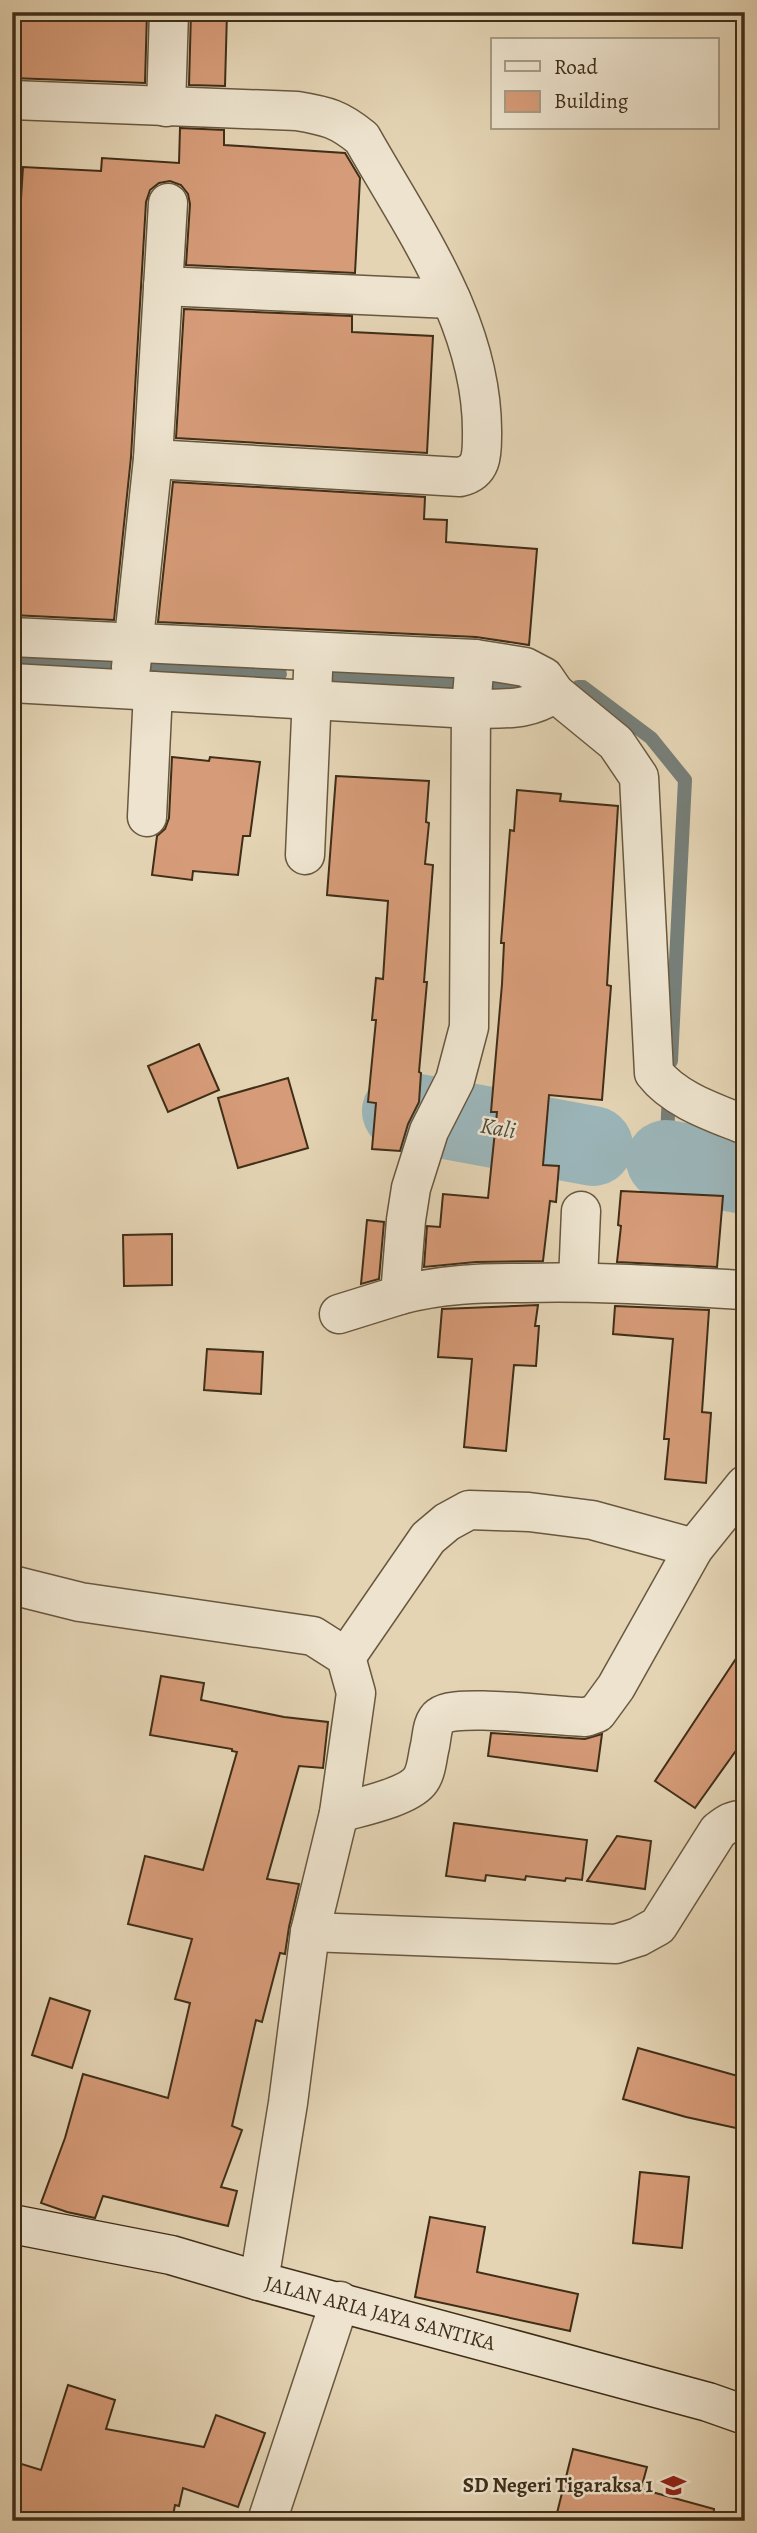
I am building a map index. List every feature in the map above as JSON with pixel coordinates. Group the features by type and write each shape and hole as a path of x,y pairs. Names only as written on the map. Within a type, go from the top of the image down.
{"street":[{"path":"166,107 169,12"},
{"path":"12,100 297,111 329,116 362,138 461,319 475,366 482,423 482,456 477,468 470,475 460,477 153,459"},
{"path":"147,817 141,691 132,643 153,459 168,203"},
{"path":"163,286 451,299"},
{"path":"12,637 475,660 525,667 544,677 555,693 616,743 639,777 654,1073 665,1087 712,1112 745,1125"},
{"path":"305,855 313,651"},
{"path":"400,1295 411,1188 429,1131 455,1080 469,1027 471,709 475,660"},
{"path":"12,683 471,709 525,708 541,703 555,693"},
{"path":"578,1282 581,1211"},
{"path":"339,1314 425,1288 465,1284 578,1282 745,1290"},
{"path":"339,1814 395,1796 420,1782 434,1725 440,1716 450,1711 475,1710 586,1717 597,1713 616,1687 694,1548 745,1485"},
{"path":"346,1657 428,1538 447,1522 469,1510 529,1512 592,1520 694,1548"},
{"path":"12,1585 80,1602 313,1636 346,1657 356,1693 339,1814 310,1932 288,2103 259,2281"},
{"path":"310,1932 616,1944 638,1937 658,1926 718,1831 727,1823 737,1819 745,1820"},
{"name":"JALAN ARIA JAYA SANTIKA","path":"12,2224 171,2255 708,2402 745,2415"},
{"path":"267,2521 340,2301"}],"building":[{"path":"12,12 147,12 145,83 12,78"},
{"path":"191,12 227,12 225,86 189,85"},
{"path":"180,128 224,130 224,145 345,153 360,178 355,273 186,265 190,204 188,194 181,185 170,181 159,183 150,190 146,202 131,457 114,620 12,615 12,269 23,167 101,171 102,158 179,163"},
{"path":"184,309 352,316 352,332 433,336 427,453 176,438"},
{"path":"173,482 425,497 424,519 447,520 446,542 537,549 529,645 476,637 158,622"},
{"path":"172,757 209,761 210,757 260,762 250,836 243,836 238,875 193,871 192,880 152,875 157,836 165,829 169,818"},
{"path":"336,776 429,781 425,864 433,865 419,1102 408,1124 400,1151 372,1149 376,1103 368,1102 376,1020 372,1020 376,978 383,979 388,901 327,895"},
{"path":"517,790 561,794 560,801 618,806 607,985 611,986 602,1100 549,1095 543,1165 559,1166 556,1202 550,1201 543,1261 476,1262 424,1267 427,1226 440,1227 443,1194 488,1198 497,1112 491,1112 502,984 504,943 501,943 510,830 514,831"},
{"path":"199,1044 219,1090 168,1112 148,1066"},
{"path":"288,1078 308,1148 238,1168 218,1098"},
{"path":"621,1191 723,1196 717,1267 617,1262"},
{"path":"367,1220 384,1222 379,1279 361,1284"},
{"path":"172,1234 172,1285 124,1286 123,1235"},
{"path":"538,1305 535,1326 539,1326 536,1366 514,1365 506,1451 464,1447 472,1359 438,1357 442,1309"},
{"path":"615,1306 709,1310 702,1412 711,1413 706,1483 665,1479 669,1439 664,1439 673,1339 613,1334"},
{"path":"207,1349 263,1352 261,1394 204,1390"},
{"path":"745,1645 745,1738 695,1808 655,1781"},
{"path":"161,1676 204,1683 201,1700 284,1717 328,1722 323,1768 299,1766 267,1879 299,1884 285,1954 280,1953 262,2022 256,2020 232,2126 242,2130 221,2187 237,2191 228,2226 103,2196 95,2218 41,2203 65,2138 83,2074 168,2098 190,2003 175,1999 192,1939 128,1924 145,1856 203,1870 237,1752 150,1735"},
{"path":"491,1733 585,1739 602,1734 597,1771 488,1756"},
{"path":"454,1823 587,1840 582,1880 566,1878 565,1881 526,1876 525,1880 486,1875 485,1881 446,1876"},
{"path":"617,1836 651,1841 645,1889 587,1881"},
{"path":"50,1998 90,2011 72,2068 32,2055"},
{"path":"638,2048 745,2078 745,2130 623,2099"},
{"path":"640,2172 689,2177 682,2248 633,2243"},
{"path":"430,2217 485,2227 477,2272 578,2294 570,2331 415,2297"},
{"path":"68,2385 115,2400 106,2429 204,2447 216,2415 265,2433 238,2507 183,2488 179,2506 175,2505 172,2521 12,2521 12,2461 41,2470"},
{"path":"573,2449 647,2467 641,2489 714,2509 713,2521 555,2521"}],"waterway":[{"path":"12,660 115,666"},
{"path":"148,668 280,674"},
{"path":"330,675 451,683"},
{"path":"498,685 525,686"},
{"path":"578,687 583,687 651,738 685,780 671,1061"},
{"path":"666,1160 669,1092"},
{"name":"Kali","path":"402,1111 593,1146"},
{"name":"Kali","path":"666,1160 745,1174"}],"place":[{"name":"SD Negeri Tigaraksa 1","path":"673,2485"}]}
